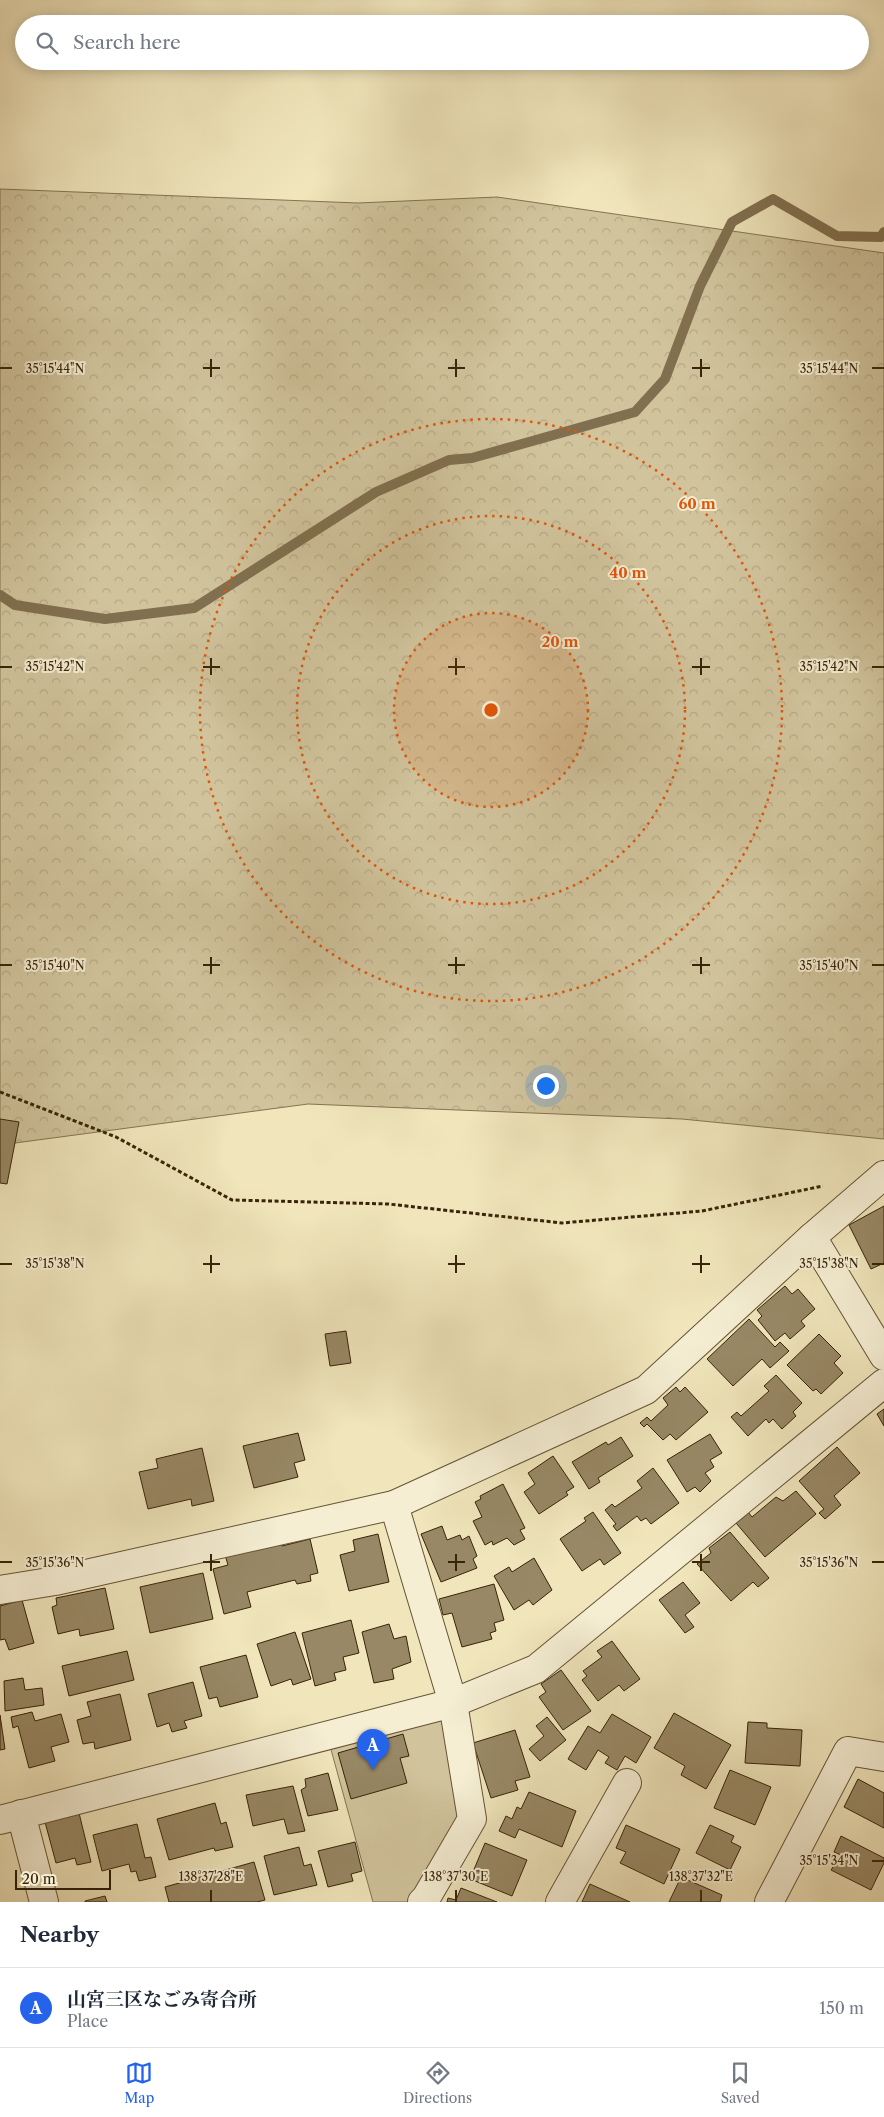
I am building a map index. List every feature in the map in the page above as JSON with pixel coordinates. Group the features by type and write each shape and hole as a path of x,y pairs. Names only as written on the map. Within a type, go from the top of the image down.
{"street":[{"path":"0,1590 65,1578 394,1505 646,1390 812,1237 884,1175"},
{"path":"812,1237 884,1356"},
{"path":"44,1902 11,1817 453,1703 536,1669 884,1382"},
{"path":"394,1505 453,1703 472,1819 422,1902"},
{"path":"770,1902 848,1751 884,1757"},
{"path":"560,1902 627,1783"}],"path":[{"path":"0,1092 116,1137 232,1200 388,1204 562,1223 702,1211 842,1182 852,1203"}],"green space":[{"path":"0,189 358,203 497,197 884,253 884,1139 682,1119 308,1104 0,1145"},
{"path":"453,1703 472,1819 422,1902 373,1902 327,1735"}],"building":[{"path":"0,1119 19,1122 7,1184 0,1183"},
{"path":"884,1206 884,1263 871,1269 849,1225"},
{"path":"785,1286 792,1294 798,1289 815,1309 801,1321 805,1326 790,1339 785,1333 775,1341 758,1320 762,1316 757,1310"},
{"path":"749,1319 775,1347 780,1342 789,1351 770,1368 762,1359 733,1386 707,1359"},
{"path":"346,1331 351,1363 330,1366 325,1334"},
{"path":"819,1334 841,1356 834,1363 843,1373 821,1394 816,1389 813,1391 787,1365"},
{"path":"776,1375 802,1403 793,1412 796,1416 782,1429 773,1419 769,1423 766,1419 748,1436 731,1417 737,1412 741,1416 769,1391 764,1386"},
{"path":"676,1387 680,1392 685,1387 708,1412 676,1440 670,1434 663,1440 647,1424 644,1427 640,1423 647,1417 651,1421 668,1405 663,1398"},
{"path":"884,1409 884,1426 877,1414"},
{"path":"298,1433 305,1460 294,1463 298,1477 254,1488 243,1446"},
{"path":"710,1434 722,1453 710,1460 714,1467 705,1473 711,1481 700,1492 695,1487 687,1492 667,1460"},
{"path":"621,1437 633,1456 598,1478 600,1482 589,1489 572,1462 606,1442 608,1445"},
{"path":"837,1447 860,1473 834,1496 841,1505 825,1519 819,1513 824,1509 799,1481"},
{"path":"202,1448 214,1501 192,1506 191,1499 148,1509 139,1472 158,1468 156,1459"},
{"path":"553,1456 574,1487 566,1492 568,1495 539,1514 524,1492 535,1484 528,1473"},
{"path":"653,1468 679,1503 651,1524 646,1518 641,1521 637,1516 617,1531 613,1526 616,1524 605,1510 612,1504 615,1507 642,1488 637,1481"},
{"path":"503,1484 525,1528 520,1530 525,1539 514,1545 507,1538 493,1545 492,1541 485,1545 473,1521 482,1517 475,1502 481,1499 480,1496"},
{"path":"796,1491 816,1514 765,1557 736,1523 748,1512 752,1517 776,1497 783,1501"},
{"path":"593,1512 621,1553 604,1565 600,1559 582,1571 560,1539 586,1521 584,1518"},
{"path":"442,1526 447,1540 460,1535 462,1540 469,1536 477,1556 473,1559 477,1568 441,1582 421,1534"},
{"path":"730,1532 769,1578 758,1587 753,1582 731,1601 697,1564 711,1553 709,1548"},
{"path":"378,1534 389,1582 349,1591 340,1555 355,1551 353,1540"},
{"path":"310,1539 318,1573 310,1575 311,1581 297,1584 295,1580 247,1592 251,1607 224,1614 213,1569 228,1565 225,1555 280,1542 282,1546"},
{"path":"534,1558 552,1590 533,1605 529,1600 514,1610 494,1576 509,1567 512,1572"},
{"path":"203,1573 213,1619 150,1633 140,1587"},
{"path":"683,1582 700,1603 685,1615 694,1627 685,1633 659,1600"},
{"path":"494,1584 504,1620 494,1623 496,1631 490,1633 492,1639 462,1647 452,1613 443,1615 439,1599"},
{"path":"105,1588 114,1629 80,1636 79,1629 58,1634 52,1607 57,1605 56,1598"},
{"path":"22,1600 34,1643 9,1650 5,1639 0,1640 0,1606"},
{"path":"351,1620 359,1653 343,1657 346,1670 334,1673 336,1680 315,1686 302,1633"},
{"path":"389,1624 394,1639 406,1636 411,1662 392,1669 394,1679 374,1683 362,1632"},
{"path":"295,1632 311,1679 293,1685 291,1679 271,1686 257,1644"},
{"path":"612,1641 640,1679 624,1691 619,1685 598,1701 582,1680 587,1676 583,1671 602,1657 597,1651"},
{"path":"127,1651 134,1680 69,1696 62,1666"},
{"path":"246,1655 258,1697 220,1707 217,1697 209,1699 200,1667"},
{"path":"561,1670 591,1711 563,1730 539,1697 546,1692 541,1684"},
{"path":"23,1678 25,1690 42,1688 44,1705 5,1711 4,1681"},
{"path":"193,1682 202,1716 184,1721 187,1728 172,1732 169,1723 157,1727 148,1694"},
{"path":"120,1694 131,1740 95,1749 94,1742 83,1744 77,1720 91,1716 87,1702"},
{"path":"32,1712 35,1721 61,1714 69,1742 51,1747 55,1761 29,1768 18,1726 13,1728 11,1717"},
{"path":"674,1713 731,1745 706,1789 681,1775 685,1766 654,1748"},
{"path":"612,1714 651,1737 636,1763 625,1756 617,1770 605,1763 609,1757 598,1750 586,1770 568,1759 588,1726 600,1733"},
{"path":"0,1715 5,1749 0,1750"},
{"path":"547,1717 566,1740 540,1761 529,1749 544,1736 536,1726"},
{"path":"748,1722 767,1723 767,1728 802,1730 800,1766 745,1763"},
{"path":"515,1730 530,1777 515,1781 518,1790 491,1798 473,1743"},
{"path":"403,1734 409,1756 400,1758 407,1783 351,1799 338,1753"},
{"path":"730,1770 771,1787 755,1825 714,1808"},
{"path":"328,1773 338,1810 308,1816 301,1790 306,1787 305,1779"},
{"path":"858,1779 884,1793 884,1828 844,1807"},
{"path":"293,1786 305,1831 288,1834 284,1819 253,1826 246,1795"},
{"path":"529,1792 576,1811 562,1847 519,1829 515,1838 499,1831 506,1816 512,1819 517,1807 521,1809"},
{"path":"215,1803 221,1824 226,1822 233,1847 215,1851 214,1848 169,1860 157,1819"},
{"path":"79,1813 91,1862 77,1865 75,1858 56,1863 45,1822"},
{"path":"137,1824 145,1858 151,1857 156,1877 139,1881 136,1871 131,1872 129,1864 102,1871 93,1835"},
{"path":"626,1825 680,1849 664,1884 620,1863 626,1852 616,1848"},
{"path":"710,1825 734,1836 731,1842 741,1847 730,1870 696,1853"},
{"path":"841,1836 884,1858 884,1863 871,1890 831,1870 841,1855 834,1852"},
{"path":"355,1842 362,1871 351,1874 353,1881 328,1887 318,1851"},
{"path":"485,1843 527,1860 512,1896 470,1879"},
{"path":"299,1847 304,1866 311,1864 317,1885 274,1895 264,1856"},
{"path":"254,1862 265,1900 257,1902 169,1902 165,1887"},
{"path":"681,1877 722,1895 720,1902 669,1902"},
{"path":"590,1884 630,1902 582,1902"},
{"path":"461,1888 497,1902 447,1902 448,1898 456,1900"},
{"path":"105,1896 107,1902 85,1902 85,1901"}],"waterway":[{"path":"0,595 15,605 105,619 194,608 376,492 449,460 472,458 635,412 665,379 700,286 732,222 773,199 837,236 881,237 884,232"}],"place":[{"name":"山宮三区なごみ寄合所","path":"373,1770"}]}
